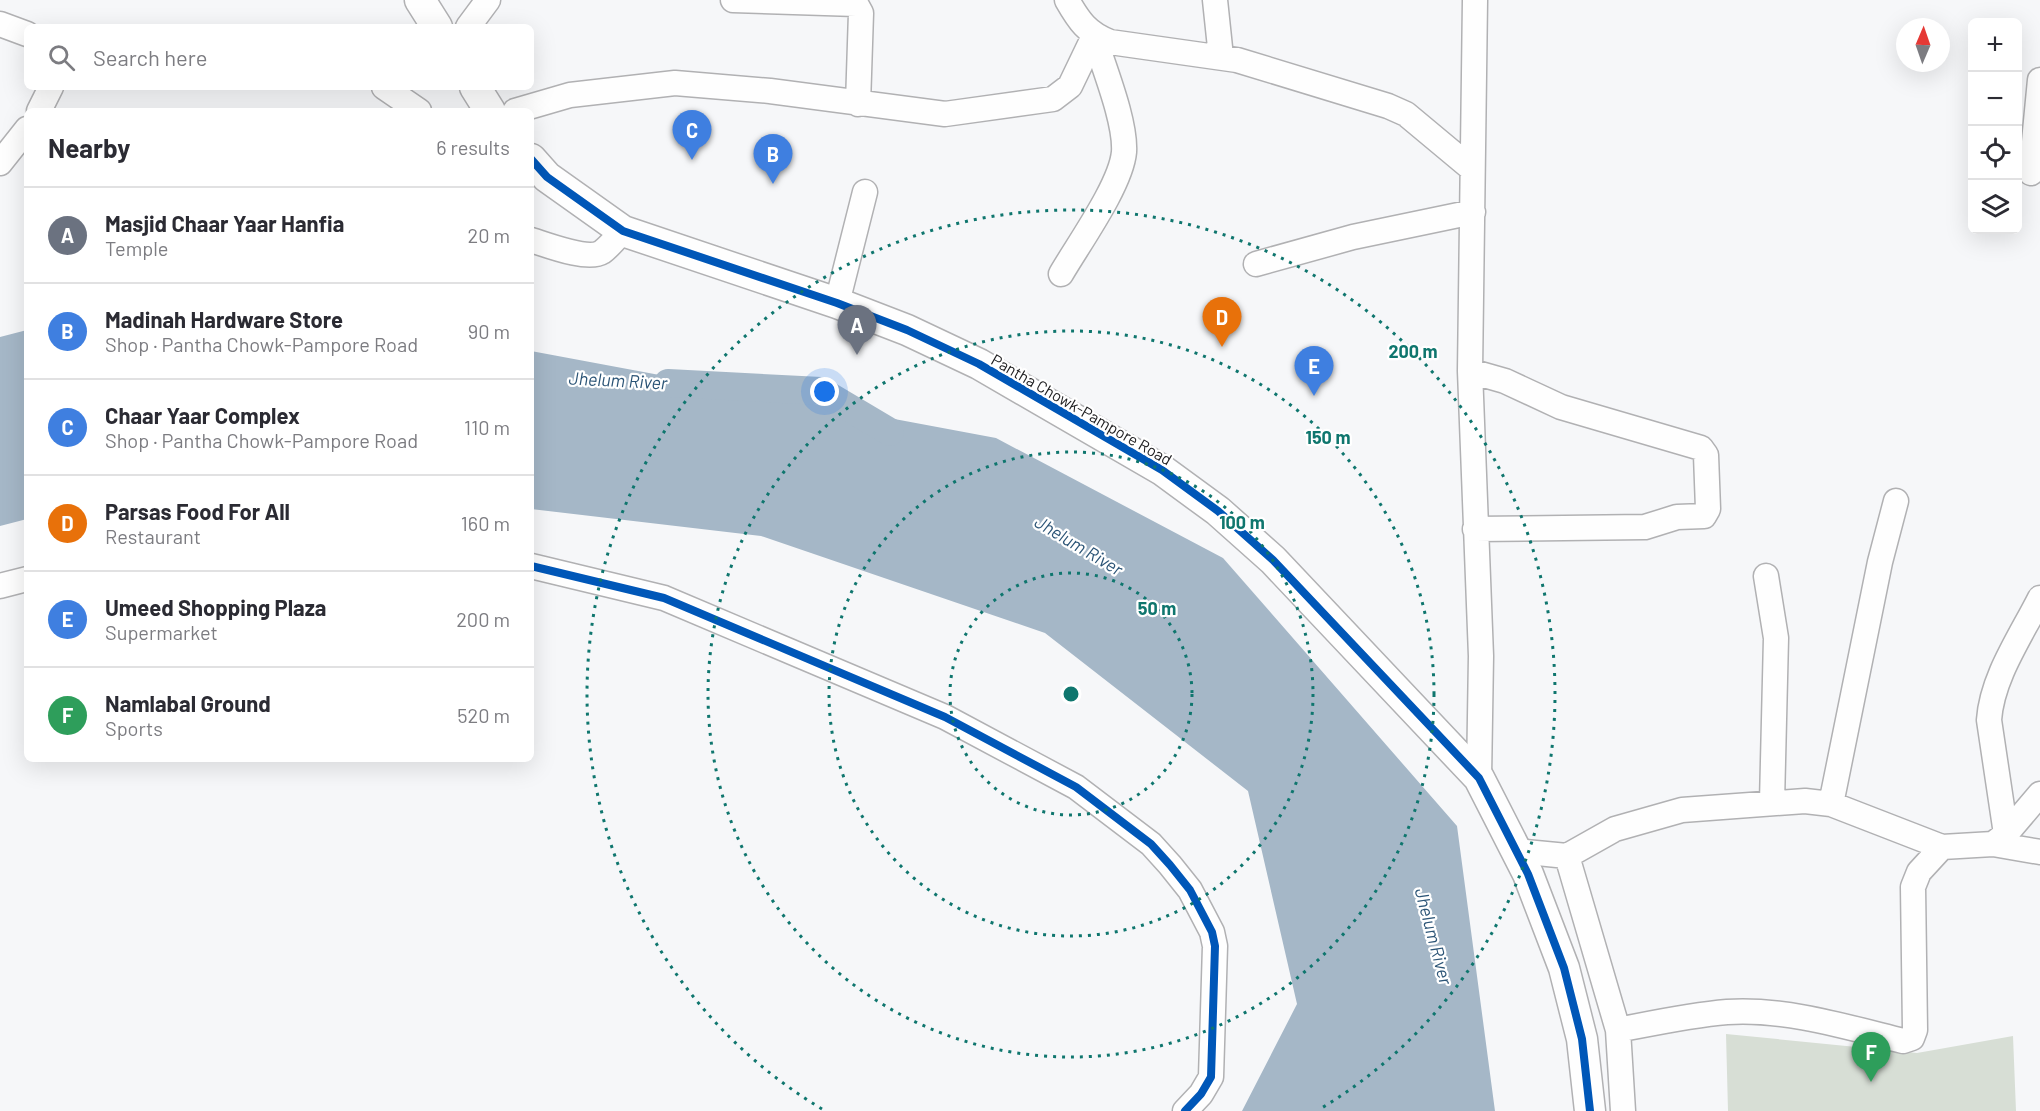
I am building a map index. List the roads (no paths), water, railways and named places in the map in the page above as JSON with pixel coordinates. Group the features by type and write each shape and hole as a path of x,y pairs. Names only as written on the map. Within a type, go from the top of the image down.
{"main road":[{"path":"420,0 435,24"},
{"path":"477,90 488,108"},
{"name":"Pantha Chowk-Pampore Road","path":"536,170 623,231 837,303 907,330 979,364 1162,470 1208,504 1273,560 1479,778 1532,884 1574,1002 1582,1039 1590,1111"}],"street":[{"path":"470,24 488,0"},
{"path":"733,0 856,4 861,13 858,104"},
{"path":"1067,0 1080,23 1094,36 1110,42 1221,57 1283,72 1389,106 1406,114 1472,170"},
{"path":"1215,0 1221,57"},
{"path":"1475,0 1470,372 1480,656 1479,778"},
{"path":"0,24 24,33"},
{"path":"525,108 570,95 675,83 770,91 945,114 1053,99 1070,86 1094,36"},
{"path":"1061,274 1119,174 1124,152 1123,133 1094,36"},
{"path":"2031,173 2040,80"},
{"path":"40,108 50,90"},
{"path":"388,90 415,108"},
{"path":"0,163 24,133"},
{"path":"837,303 865,192"},
{"path":"1256,264 1353,237 1473,212"},
{"path":"534,241 581,254 594,254 602,252 623,231"},
{"path":"1470,372 1505,381 1570,410 1701,448 1706,455 1708,509 1704,516 1677,517 1645,527 1475,529"},
{"path":"1831,804 1880,562 1896,501"},
{"path":"534,567 664,598 945,717 1076,788 1151,844 1190,890 1212,932 1215,946 1211,1077 1201,1094 1185,1111"},
{"path":"1766,576 1776,638 1772,802"},
{"path":"0,586 24,580"},
{"path":"1999,839 1989,720 1990,705 2002,674 2040,598"},
{"path":"1999,839 2040,794"},
{"path":"1516,851 1567,856 1596,838 1630,823 1682,810 1772,802 1831,804 1942,847 1999,839 2040,852"},
{"path":"1618,1030 1728,1012 1767,1013 1823,1022 1903,1041 1912,1038 1915,1030 1913,887 1919,872 1942,847"},
{"path":"1567,856 1618,1030 1623,1111"}],"water":[{"path":"24,331 24,520 0,526 0,337"},
{"path":"534,352 996,438 1223,558 1457,826 1495,1111 1242,1111 1297,1004 1248,791 1045,633 761,536 534,509"}],"waterway":[{"name":"Jhelum River","path":"668,383 821,391 890,432"}],"place":[{"name":"Chaar Yaar Complex","path":"692,160"},
{"name":"Madinah Hardware Store","path":"773,184"},
{"name":"Parsas Food For All","path":"1222,347"},
{"name":"Masjid Chaar Yaar Hanfia","path":"857,355"},
{"name":"Umeed Shopping Plaza","path":"1314,396"},
{"name":"Namlabal Ground","path":"1871,1082"}]}
